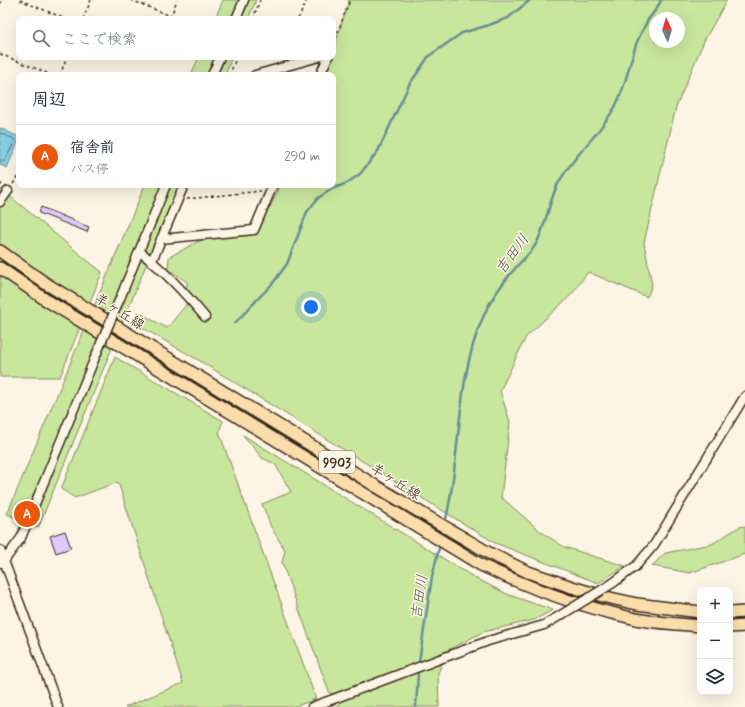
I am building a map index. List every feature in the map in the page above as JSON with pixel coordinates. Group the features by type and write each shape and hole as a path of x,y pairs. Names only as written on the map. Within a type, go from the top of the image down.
{"main road":[{"name":"羊ヶ丘線","path":"0,251 45,283 374,485 489,553 528,572 599,595 637,604 697,612"},
{"name":"羊ヶ丘線","path":"0,268 46,300 481,565 548,595 591,608 638,619 697,626"},
{"path":"733,613 745,612"},
{"path":"733,627 745,626"}],"lane":[{"path":"237,16 244,0"},
{"path":"213,72 219,60"},
{"path":"266,72 308,60"},
{"path":"322,72 327,60"},
{"path":"2,562 21,538 165,188"},
{"path":"152,261 183,188"},
{"path":"161,239 254,230 272,188"},
{"path":"0,202 8,191"},
{"path":"139,251 181,288 205,317"},
{"path":"312,707 488,641 544,625 613,583 636,566 654,545 745,396"},
{"path":"0,550 2,562 58,707"}],"path":[{"path":"0,4 2,0"},
{"path":"20,0 59,16"},
{"path":"84,16 90,0"},
{"path":"131,0 171,16 177,0"},
{"path":"254,16 260,0"},
{"path":"299,16 307,0"},
{"path":"336,36 350,0"},
{"path":"0,54 45,72"},
{"path":"61,72 66,60"},
{"path":"230,72 236,60"},
{"path":"8,191 16,180"},
{"path":"177,200 272,188"}],"green space":[{"path":"223,0 256,0 249,16 216,16"},
{"path":"349,0 727,0 704,41 676,107 644,243 652,285 647,297 588,272 572,294 526,337 500,391 510,422 501,497 540,531 564,547 625,566 598,583 495,543 200,361 134,323 138,312 167,328 186,305 187,282 168,269 169,257 201,240 248,228 270,207 280,188 336,188 336,72 326,72 330,60 336,60 336,41"},
{"path":"198,60 231,60 226,72 192,72"},
{"path":"0,188 102,272 60,377 0,377"},
{"path":"144,188 178,188 38,528 7,514"},
{"path":"115,357 223,421 219,432 316,699 294,707 125,707 183,683 118,482 75,498 61,489"},
{"path":"243,435 475,578 509,595 553,610 534,620 483,632 448,650 438,673 439,707 337,707 342,699 329,692 282,563 285,550 271,527 262,504 291,492 275,464 262,458"},
{"path":"745,526 745,554 690,573 652,566 665,553 712,544 739,527"}],"water":[{"path":"0,128 16,136 16,147 7,168 0,165"}],"building":[{"path":"41,207 89,227 87,232 39,213"},
{"path":"65,531 71,548 56,553 50,536"}],"waterway":[{"path":"336,187 347,183 360,174 378,151 409,85 429,56 462,33 508,18 530,0"},
{"name":"吉田川","path":"446,519 455,467 463,390 468,364 484,315 499,288 508,276 531,252 538,240 555,190 565,172 602,127 615,107 622,91 637,42 648,20 661,0"},
{"path":"235,323 273,283 287,264 307,212 318,198 334,188"},
{"name":"吉田川","path":"419,662 432,577 440,544"},
{"name":"吉田川","path":"416,707 418,674"}],"place":[{"name":"宿舎前","path":"27,514"}]}
